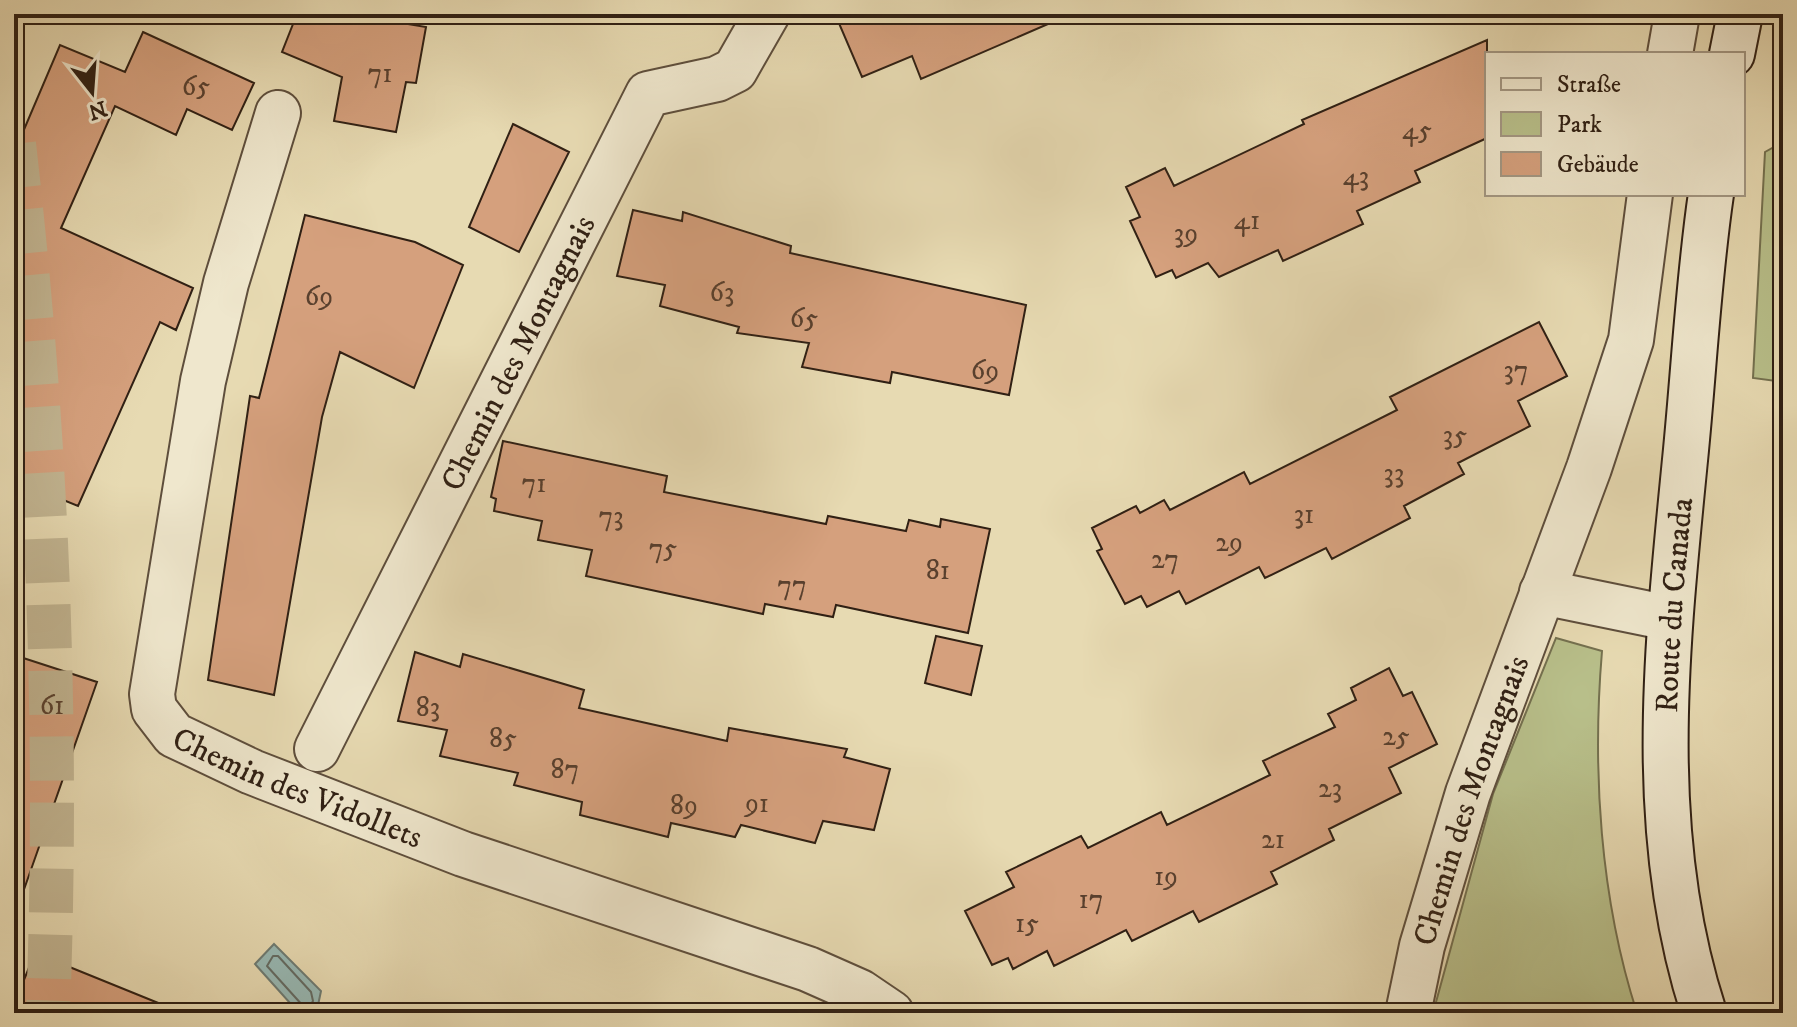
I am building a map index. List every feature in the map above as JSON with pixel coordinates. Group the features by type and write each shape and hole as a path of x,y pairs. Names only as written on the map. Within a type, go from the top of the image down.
{"street":[{"name":"Chemin des Montagnais","path":"317,749 648,94 717,79 735,70 767,14"},
{"path":"1670,52 1677,14"},
{"path":"1732,52 1740,14"},
{"name":"Chemin des Vidollets","path":"278,113 234,254 203,381 152,694 154,709 163,723 174,735 274,781 463,854 808,969 860,992 891,1013"},
{"name":"Chemin des Montagnais","path":"1408,1013 1422,946 1468,793 1631,340 1650,196"},
{"name":"Route du Canada","path":"1704,1013 1676,897 1668,825 1665,676 1711,196"},
{"path":"1542,592 1669,618"}],"green space":[{"path":"1783,142 1783,382 1753,378 1765,152"},
{"path":"1556,638 1602,651 1598,742 1602,834 1615,925 1637,1013 1433,1013 1493,794"}],"water":[{"path":"274,944 321,991 317,1010 298,1012 255,964"}],"building":[{"path":"297,14 348,14 426,27 416,83 406,82 396,132 334,121 342,77 282,52"},
{"path":"835,14 1071,14 921,79 912,56 862,77"},
{"path":"143,32 254,83 232,130 187,109 176,135 115,106 61,228 193,288 176,330 160,322 78,506 14,480 14,153 60,45 125,72"},
{"path":"1487,40 1485,139 1415,171 1420,182 1357,211 1363,224 1283,261 1278,250 1219,277 1208,263 1176,278 1172,270 1156,277 1130,221 1140,217 1126,187 1165,168 1174,186 1304,124 1302,120"},
{"path":"513,124 569,152 519,252 469,227"},
{"path":"633,210 682,221 683,212 791,246 790,253 1026,305 1009,395 892,372 890,383 802,367 809,343 737,333 739,327 660,306 665,285 617,276"},
{"path":"305,215 415,242 463,265 414,388 340,352 322,417 274,695 208,680 250,396 259,398"},
{"path":"1539,322 1567,376 1518,401 1530,426 1458,463 1464,474 1404,506 1410,518 1332,559 1326,548 1265,578 1259,567 1186,604 1179,591 1147,607 1141,596 1125,604 1097,551 1102,549 1092,528 1136,506 1140,513 1164,500 1170,510 1244,472 1250,484 1397,410 1390,397"},
{"path":"503,441 667,476 664,492 826,524 828,516 906,531 909,520 940,527 941,519 990,529 968,633 836,605 833,617 765,604 763,614 586,576 592,550 538,540 542,521 494,511 496,499 491,497"},
{"path":"936,636 982,646 971,695 925,683"},
{"path":"415,652 460,667 463,654 584,690 579,708 727,741 729,728 847,749 844,757 890,769 874,830 823,821 815,843 741,825 735,837 671,823 668,837 580,815 582,802 514,785 518,773 440,756 447,730 398,721"},
{"path":"14,655 97,682 21,898 14,897"},
{"path":"1389,668 1403,696 1412,692 1437,744 1389,768 1401,793 1329,829 1334,840 1271,872 1277,884 1199,922 1193,911 1132,941 1126,930 1054,966 1047,951 1013,969 1008,958 992,965 965,911 1014,887 1006,872 1081,836 1088,848 1161,812 1167,825 1270,775 1263,761 1335,727 1328,714 1356,700 1351,688"},
{"path":"35,953 178,1013 14,1013 14,1004"}],"tunnel":[{"path":"14,144 35,360 48,578 52,795 48,1013"}]}
